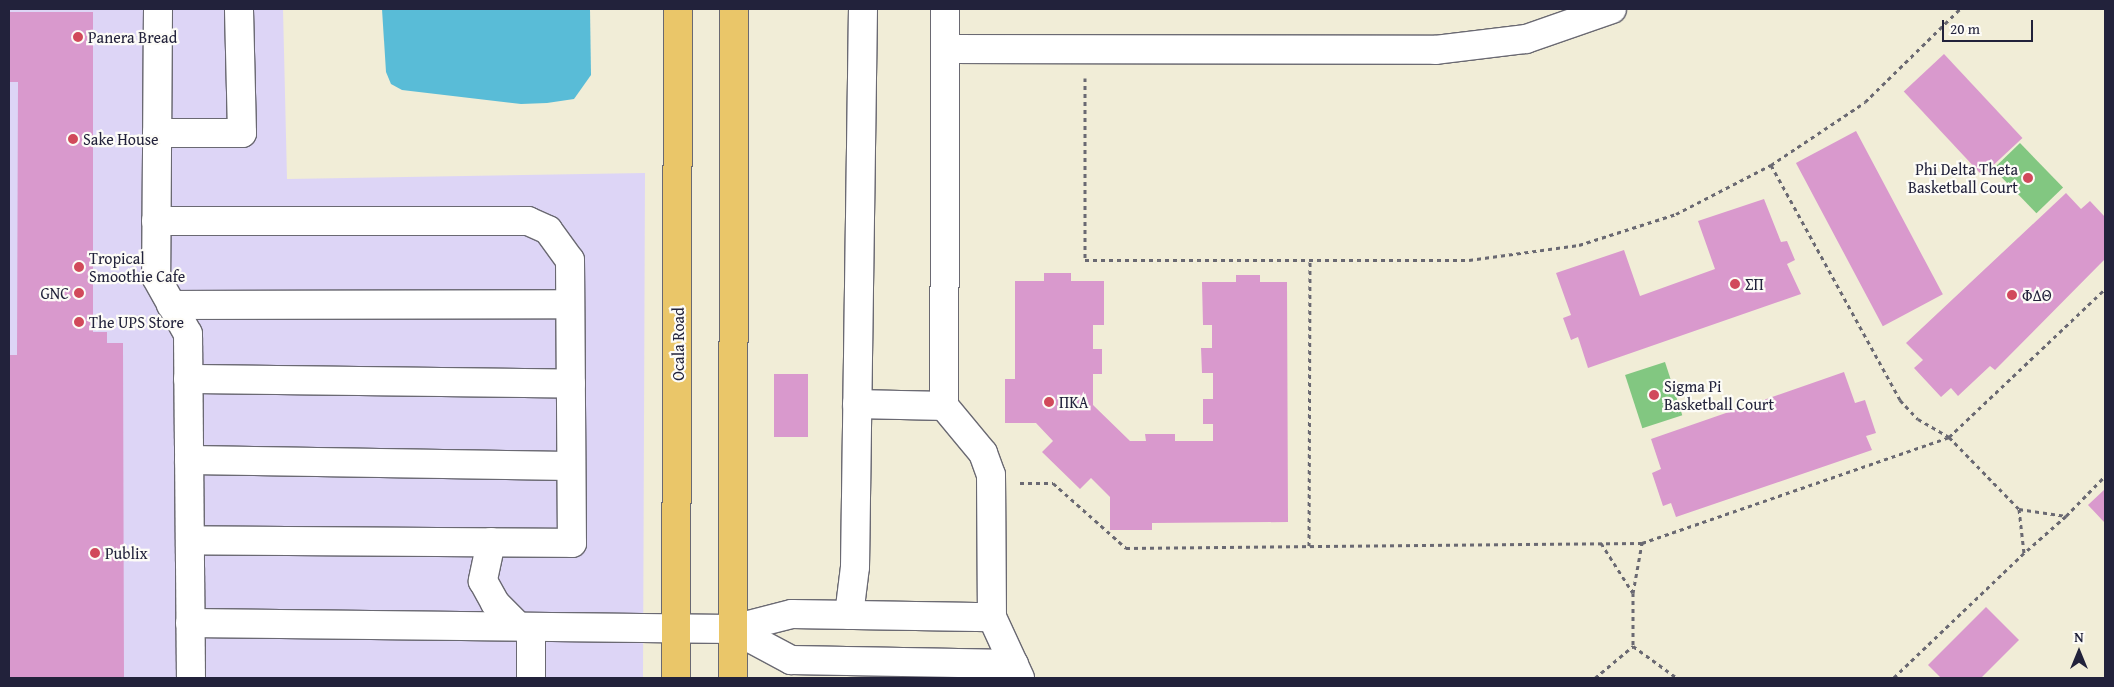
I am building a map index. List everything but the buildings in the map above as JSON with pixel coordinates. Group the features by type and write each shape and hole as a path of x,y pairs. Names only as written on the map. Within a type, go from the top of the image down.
{"main road":[{"name":"Ocala Road","path":"676,678 678,9"},
{"path":"733,678 734,9"}],"lane":[{"path":"158,9 156,277 188,334 191,678"},
{"path":"157,133 242,132 239,9"},
{"path":"849,615 855,566 863,9"},
{"path":"733,629 791,660 1017,671 992,617 991,475 983,453 944,406 945,9"},
{"path":"945,49 1435,50 1526,40 1612,9"},
{"path":"156,220 528,220 548,230 570,260 572,543 190,540"},
{"path":"171,304 570,304"},
{"path":"188,379 571,384"},
{"path":"857,404 944,406"},
{"path":"189,460 571,466"},
{"path":"491,542 483,581 495,603 524,627 531,678"},
{"path":"190,623 733,629 792,614 992,617"}],"path":[{"path":"1086,50 1085,260 1470,260 1579,245 1676,214 1771,165 1865,102 1960,9"},
{"path":"1771,165 1900,400 1918,419 1949,437 2019,509 2066,516"},
{"path":"1309,546 1310,260"},
{"path":"1012,483 1053,483 1126,548 1642,543 1949,437 2105,289"},
{"path":"1893,678 2024,553 2066,516 2105,476"},
{"path":"2019,509 2024,553"},
{"path":"1601,543 1633,593"},
{"path":"1595,678 1633,646 1633,593 1642,543"},
{"path":"1633,646 1677,678"},
{"path":"1044,678 1063,678"}],"shaded area":[{"path":"9,9 283,9 287,179 645,173 643,678 9,678"}],"green space":[{"name":"Phi Delta Theta Basketball Court","path":"2020,143 2063,188 2036,213 1993,169"},
{"name":"Sigma Pi Basketball Court","path":"1665,362 1682,415 1642,428 1625,375"}],"water":[{"path":"382,9 590,9 591,75 574,99 547,103 521,104 402,90 391,84 386,72"}],"place":[{"name":"Panera Bread","path":"78,37"},
{"name":"Sake House","path":"73,139"},
{"name":"Phi Delta Theta Basketball Court","path":"2028,178"},
{"name":"Tropical Smoothie Cafe","path":"79,267"},
{"name":"ΣΠ","path":"1735,284"},
{"name":"GNC","path":"79,293"},
{"name":"ΦΔΘ","path":"2012,295"},
{"name":"The UPS Store","path":"79,322"},
{"name":"Sigma Pi Basketball Court","path":"1654,395"},
{"name":"ΠΚΑ","path":"1049,402"},
{"name":"Publix","path":"95,553"}]}
